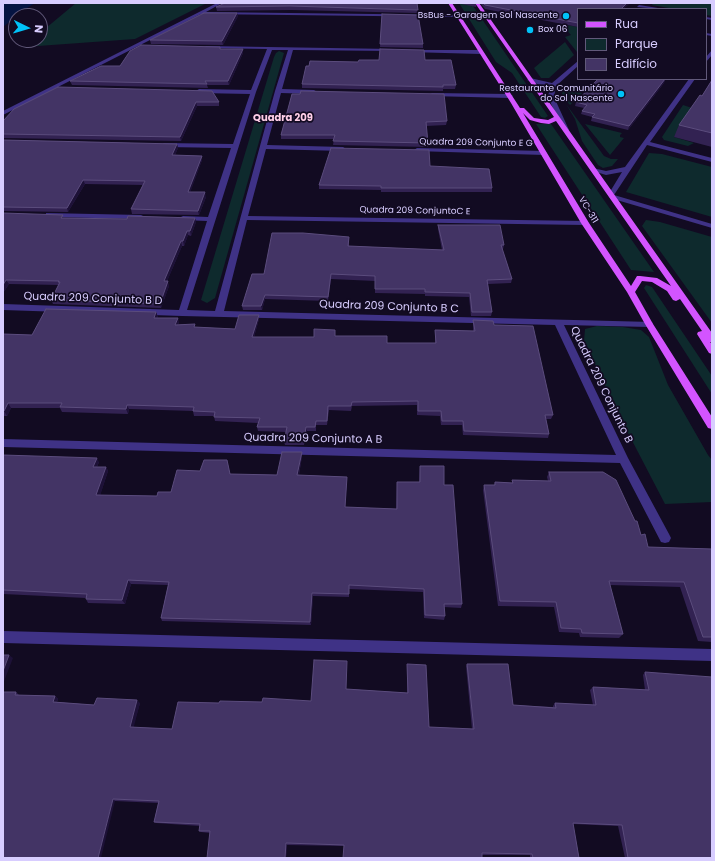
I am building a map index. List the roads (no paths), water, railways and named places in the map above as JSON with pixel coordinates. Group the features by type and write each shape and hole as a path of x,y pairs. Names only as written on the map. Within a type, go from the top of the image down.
{"main road":[{"name":"VC-311","path":"450,3 480,52 510,96 585,223 631,292 649,324 712,425"},
{"path":"477,3 712,340"},
{"path":"514,103 532,119 549,122 557,118"},
{"path":"631,292 640,278 654,280 670,289 712,351"}],"street":[{"path":"3,113 220,3"},
{"path":"639,6 652,8"},
{"path":"200,13 458,16"},
{"path":"137,46 152,46"},
{"path":"204,47 480,52"},
{"path":"182,313 211,218 253,92 270,48"},
{"path":"219,313 278,91 291,48"},
{"path":"566,131 551,97 553,85 577,64"},
{"path":"530,80 542,84 553,85"},
{"path":"691,80 627,170 611,196 712,226"},
{"path":"52,88 68,88"},
{"path":"191,91 253,92"},
{"path":"278,91 317,92"},
{"path":"425,95 510,96"},
{"path":"646,143 712,160"},
{"path":"158,144 236,146"},
{"path":"263,147 348,149"},
{"name":"Quadra 209 Conjunto E G","path":"410,150 544,153"},
{"path":"593,170 606,173 627,170"},
{"path":"42,214 149,217"},
{"path":"172,218 211,218"},
{"name":"Quadra 209 ConjuntoC E","path":"245,218 585,223"},
{"name":"Quadra 209 Conjunto B D","path":"3,307 219,313"},
{"name":"Quadra 209 Conjunto B C","path":"219,313 649,324"},
{"name":"Quadra 209 Conjunto B","path":"558,322 623,458 665,538"},
{"name":"Quadra 209 Conjunto A B","path":"3,443 623,458"},
{"path":"3,637 712,655"}],"place":[{"name":"BsBus - Garagem Sol Nascente","path":"566,16"},
{"name":"Box 06","path":"530,30"},
{"name":"Restaurante Comunitário do Sol Nascente","path":"621,94"}],"district":[{"name":"Quadra 209","path":"283,118"}]}
